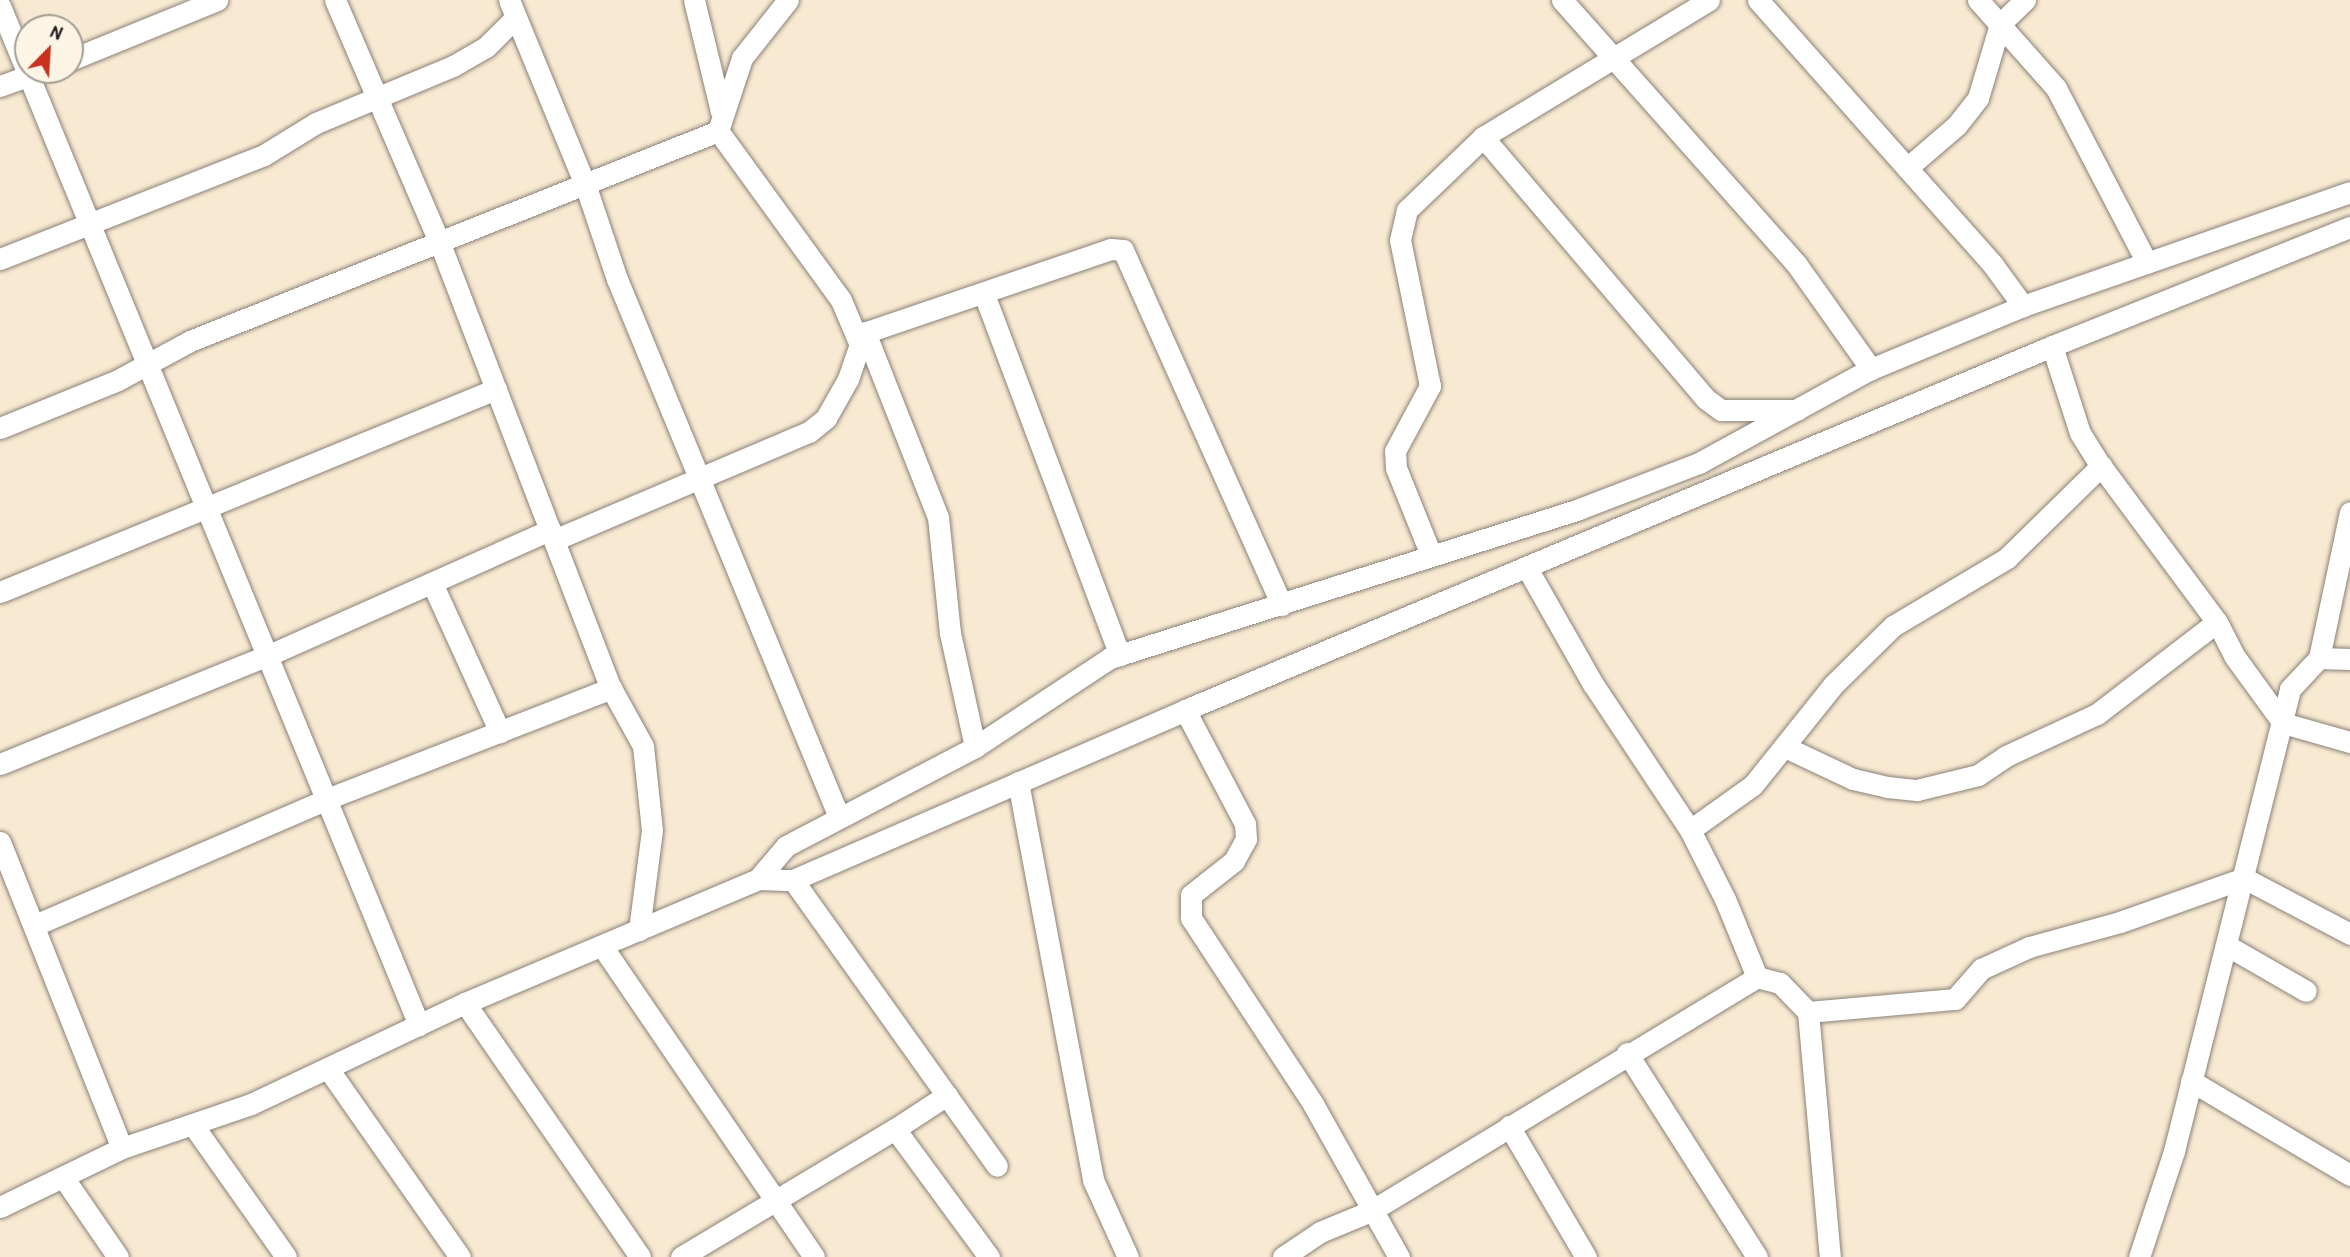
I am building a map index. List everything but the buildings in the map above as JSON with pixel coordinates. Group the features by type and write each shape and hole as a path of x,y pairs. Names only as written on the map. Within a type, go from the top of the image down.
{"street":[{"path":"84,54 217,0"},
{"path":"335,0 439,241 611,688 648,762 652,830 639,930"},
{"path":"694,0 719,121 862,333 938,517 950,634 975,747"},
{"path":"0,428 118,380 190,341 585,184 719,121 742,58 788,0"},
{"path":"1562,0 1612,61 1797,265 1871,369"},
{"path":"1431,555 1396,468 1395,450 1424,399 1430,376 1401,227 1423,191 1483,137 1709,0"},
{"path":"1758,0 1907,168 2023,306"},
{"path":"1978,0 2056,89 2147,263"},
{"path":"1907,168 1957,125 1978,97 2000,24 2025,0"},
{"path":"0,6 14,32"},
{"path":"0,259 264,155 316,123 377,100 453,66 486,47 512,9"},
{"path":"512,9 585,184 617,279 702,479 839,817"},
{"path":"40,84 90,222 419,1025"},
{"path":"1483,137 1706,399 1721,410 1802,410"},
{"path":"0,1207 122,1148 193,1125 329,1070 465,1003 758,878 786,846 975,747 1120,655 1579,509 1687,467 1802,410 1871,369 2023,306 2350,192"},
{"path":"758,878 793,880 1185,709 2052,346 2350,227"},
{"path":"862,333 1111,249 1123,250 1282,605"},
{"path":"984,294 1120,655"},
{"path":"0,764 269,655 432,583 702,479 809,432 826,418 858,357 862,333"},
{"path":"2052,346 2080,433 2101,466 2217,622 2235,657 2283,723 2350,742"},
{"path":"0,592 209,509 496,389"},
{"path":"1690,830 1753,785 1834,684 1893,626 2007,558 2101,466"},
{"path":"2139,1257 2191,1081 2290,689 2319,658 2350,512"},
{"path":"1527,568 1593,684 1690,830 1725,899 1757,977"},
{"path":"432,583 500,732"},
{"path":"1786,747 1853,779 1887,787 1917,790 1978,775 2015,751 2097,714 2217,622"},
{"path":"2319,658 2350,659"},
{"path":"35,925 327,799 611,688"},
{"path":"1185,709 1245,824 1247,839 1234,860 1191,895 1191,918 1313,1104 1399,1257"},
{"path":"1018,782 1093,1180 1128,1257"},
{"path":"0,842 122,1148"},
{"path":"1808,1012 1955,999 1981,969 2029,947 2120,922 2244,878 2350,934"},
{"path":"793,880 997,1166"},
{"path":"2227,945 2306,991"},
{"path":"602,946 772,1200 814,1257"},
{"path":"1283,1257 1320,1232 1371,1211 1627,1053 1757,977 1780,983 1808,1012 1827,1186 1830,1257"},
{"path":"465,1003 640,1257"},
{"path":"1627,1053 1757,1257"},
{"path":"329,1070 460,1257"},
{"path":"2191,1081 2350,1175"},
{"path":"681,1257 947,1096"},
{"path":"193,1125 286,1257"},
{"path":"1509,1126 1586,1257"},
{"path":"895,1129 989,1257"},
{"path":"63,1177 118,1257"}]}
